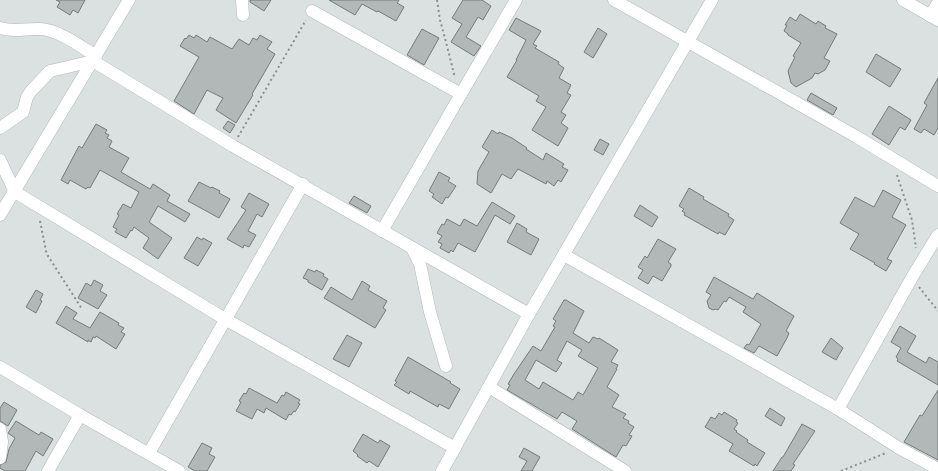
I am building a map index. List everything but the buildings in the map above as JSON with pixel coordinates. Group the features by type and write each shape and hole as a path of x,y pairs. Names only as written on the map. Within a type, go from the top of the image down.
{"street":[{"path":"0,215 129,0"},
{"path":"242,0 243,15"},
{"path":"382,231 460,93 516,0"},
{"path":"614,0 834,123 938,186"},
{"path":"442,471 529,314 712,0"},
{"path":"903,0 934,18 938,3"},
{"path":"312,11 460,93"},
{"path":"0,28 14,30 40,28 56,32 94,58 233,146 529,314"},
{"path":"0,128 23,112 30,91 50,70 94,58"},
{"path":"0,160 15,192 225,319 455,448"},
{"path":"149,453 302,184"},
{"path":"838,409 917,270 937,239"},
{"path":"412,248 420,264 430,312 446,366"},
{"path":"564,255 838,409 899,448 938,469"},
{"path":"0,367 80,415 179,471"},
{"path":"489,387 625,471"},
{"path":"48,471 80,415"},
{"path":"0,429 2,442 0,458"}],"path":[{"path":"438,0 440,20 460,93"},
{"path":"233,146 312,11"},
{"path":"892,158 912,220 920,289 938,311"},
{"path":"38,206 46,251 82,309"},
{"path":"841,471 899,448"}]}
